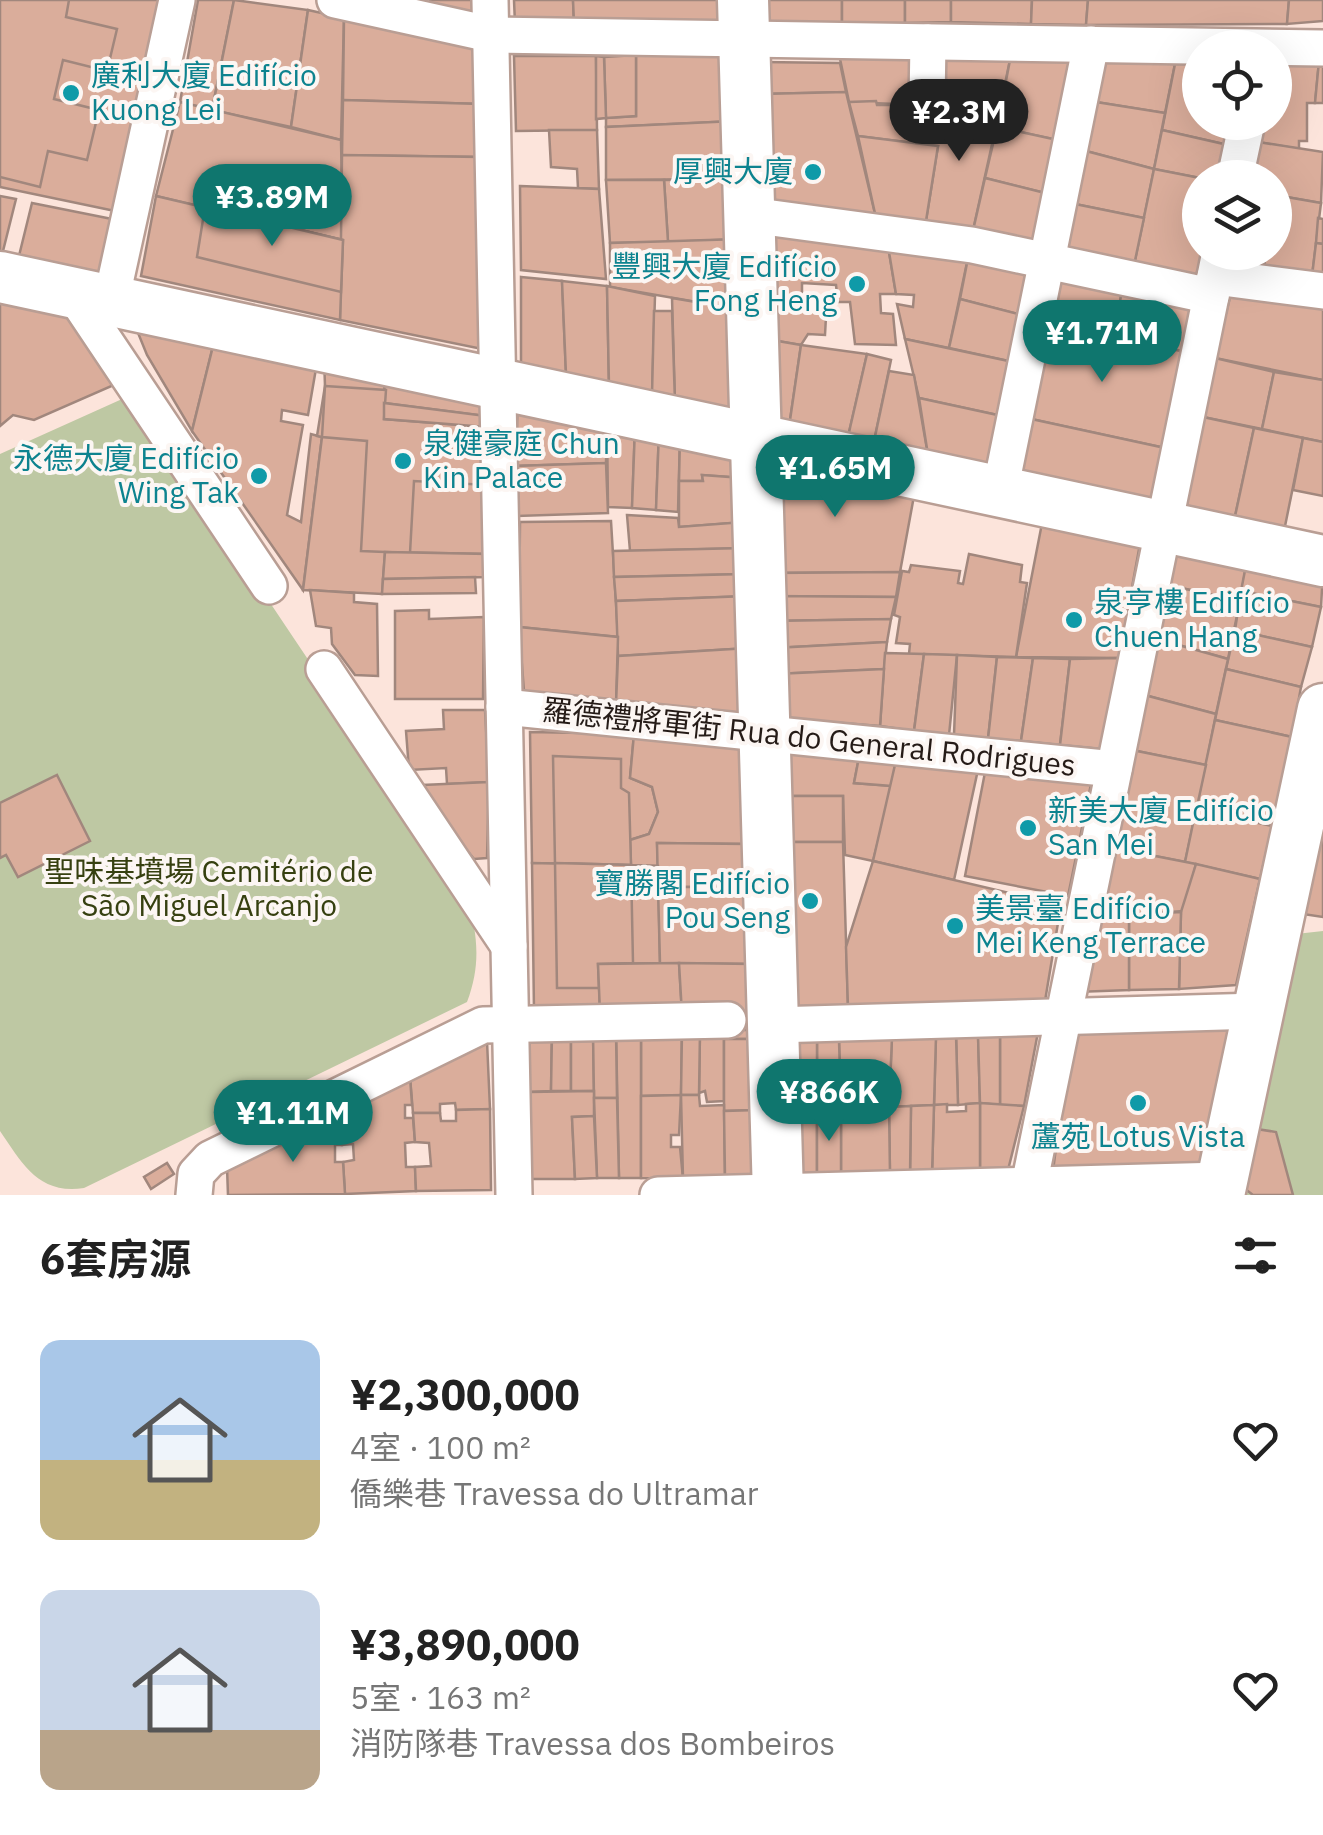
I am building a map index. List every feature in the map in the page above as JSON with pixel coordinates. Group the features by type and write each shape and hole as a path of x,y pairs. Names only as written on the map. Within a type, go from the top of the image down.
{"street":[{"path":"177,0 91,296 268,586"},
{"path":"336,0 490,17 744,19 928,42 1182,46"},
{"path":"490,17 514,1195"},
{"path":"744,19 764,734 751,1023 778,1193"},
{"path":"927,102 928,42"},
{"path":"1000,491 1090,44"},
{"path":"1292,47 1323,48"},
{"path":"750,215 972,245 1047,261 1215,275 1323,291"},
{"path":"1028,1189 1215,275"},
{"path":"0,277 1323,560"},
{"path":"324,669 510,946"},
{"name":"羅德禮將軍街 Rua do General Rodrigues","path":"504,707 1114,769"},
{"path":"658,1195 1220,1188 1320,737"},
{"path":"194,1195 196,1174 210,1159 482,1025 1258,1011"}],"green space":[{"name":"聖味基墳場 Cemitério de São Miguel Arcanjo","path":"131,395 467,897 476,937 476,963 467,1002 84,1188 68,1189 55,1187 33,1174 0,1131 0,454"},
{"path":"1323,931 1323,1195 1233,1195 1287,935"}],"building":[{"name":"廣利大廈 Edifício Kuong Lei","path":"0,0 164,0 115,211 0,187"},
{"path":"0,0 69,0 66,17 117,29 107,71 63,60 54,99 99,110 87,160 48,151 40,187 0,177"},
{"path":"198,0 234,0 212,110 180,102"},
{"path":"234,0 308,10 291,127 212,110"},
{"path":"430,0 474,0 474,17 428,11"},
{"path":"514,0 573,0 574,23 515,24"},
{"path":"573,0 728,0 728,23 574,23"},
{"path":"757,0 842,0 842,23 759,23"},
{"path":"842,0 905,0 905,23 842,23"},
{"path":"905,0 951,0 951,22 905,23"},
{"path":"951,0 1032,0 1031,24 951,22"},
{"path":"1032,0 1088,0 1086,25 1031,24"},
{"path":"1088,0 1289,0 1287,24 1086,25"},
{"path":"1289,0 1323,0 1323,21 1287,24"},
{"path":"308,10 344,18 341,140 291,127"},
{"path":"344,18 483,50 481,104 343,100"},
{"path":"734,50 735,121 606,127 606,118 636,116 636,55"},
{"path":"839,54 917,54 919,105 849,102"},
{"path":"636,55 636,116 606,118 604,57"},
{"path":"930,55 1011,55 1000,108 931,106"},
{"path":"1011,55 1081,58 1062,141 997,127"},
{"path":"514,56 596,56 597,130 516,131"},
{"path":"596,56 604,57 606,118 596,119"},
{"path":"1102,61 1175,64 1165,113 1096,102"},
{"path":"1292,61 1319,61 1315,103 1307,103 1307,141 1299,141 1299,149 1258,142 1292,140"},
{"path":"1319,61 1323,61 1323,103 1315,103"},
{"path":"760,62 840,63 846,92 761,94"},
{"path":"1175,64 1182,64 1182,135 1162,130"},
{"name":"厚興大廈","path":"846,92 876,218 759,207 761,94"},
{"path":"343,100 481,104 481,157 342,155"},
{"path":"876,101 877,105 926,105 929,145 858,136 849,102"},
{"path":"180,102 341,140 343,240 156,196"},
{"path":"1096,102 1165,113 1154,169 1086,151"},
{"path":"926,105 1000,108 972,235 925,227 938,146 929,145"},
{"path":"735,121 738,179 606,180 606,127"},
{"path":"997,127 1062,141 1049,194 985,178"},
{"path":"549,130 597,130 599,189 578,188 577,169 551,167"},
{"path":"1162,130 1182,135 1182,140 1228,145 1225,160 1182,160 1182,174 1154,169"},
{"path":"858,136 938,146 925,227 876,218"},
{"path":"1258,142 1323,152 1321,203 1292,198 1292,160 1253,160"},
{"path":"1086,151 1154,169 1144,218 1075,204"},
{"path":"342,155 481,157 487,350 340,320"},
{"path":"1154,169 1182,174 1182,270 1202,270 1199,284 1133,270"},
{"path":"985,178 1049,194 1037,249 972,235"},
{"path":"738,179 741,239 668,242 664,180"},
{"path":"606,180 664,180 668,242 610,243"},
{"path":"520,186 599,189 606,279 521,270"},
{"path":"0,196 16,199 1,259 0,259"},
{"path":"156,196 343,240 340,320 141,276"},
{"path":"1292,198 1321,203 1312,276 1263,272 1292,270"},
{"path":"32,203 112,219 99,282 17,264"},
{"path":"1075,204 1144,218 1133,270 1064,256"},
{"path":"205,207 343,240 341,292 197,257"},
{"path":"1318,218 1323,219 1323,244 1316,243"},
{"name":"豐興大廈 Edifício Fong Heng","path":"759,226 887,240 896,294 880,294 881,313 893,314 896,345 855,344 850,302 838,302 836,285 802,283 802,300 827,298 825,335 808,334 801,345 766,339"},
{"path":"741,239 743,310 610,287 610,243"},
{"path":"887,240 969,253 949,348 905,339 897,304 913,307 914,295 896,294"},
{"path":"1316,243 1323,244 1323,277 1312,276"},
{"path":"969,253 1033,270 1022,315 960,299"},
{"path":"1051,271 1123,286 1113,337 1040,324"},
{"path":"521,277 562,281 566,374 521,365"},
{"path":"562,281 607,286 609,386 566,374"},
{"path":"607,286 655,296 652,395 609,386"},
{"path":"1123,286 1194,300 1181,351 1113,337"},
{"path":"1230,297 1323,308 1323,380 1215,358"},
{"path":"672,298 743,310 745,416 675,403"},
{"path":"960,299 1022,315 1013,362 949,348"},
{"path":"0,300 77,315 123,381 34,420 13,415 0,426"},
{"path":"654,311 672,311 675,403 652,395"},
{"path":"134,323 215,338 192,431 147,355"},
{"path":"1040,324 1181,351 1165,448 1022,417"},
{"name":"永德大廈 Edifício Wing Tak","path":"215,338 318,357 308,415 282,410 281,421 303,425 287,515 301,522 311,434 322,437 303,590 192,431"},
{"path":"766,339 801,345 789,427 758,418"},
{"path":"905,339 1013,362 1002,416 919,398"},
{"path":"801,345 867,354 847,441 789,427"},
{"path":"867,354 891,360 873,446 847,441"},
{"name":"泉健豪庭 Chun Kin Palace","path":"324,357 385,370 384,419 486,427 488,554 385,552 382,594 303,590 322,437 317,436 325,386"},
{"path":"1215,358 1274,372 1262,429 1203,417"},
{"path":"385,370 485,391 486,416 384,403"},
{"path":"889,371 914,375 928,455 873,446"},
{"path":"1274,372 1323,380 1323,442 1262,429"},
{"path":"325,386 386,390 384,419 486,427 487,485 414,481 410,553 361,551 367,441 322,437"},
{"path":"919,398 1002,416 990,468 928,455"},
{"path":"518,400 607,422 606,463 515,466"},
{"path":"384,403 486,416 486,427 384,419"},
{"path":"1022,417 1165,448 1154,506 1011,474"},
{"path":"1203,417 1254,428 1234,521 1179,508"},
{"path":"607,422 635,427 632,508 608,507"},
{"path":"635,427 659,431 656,510 632,508"},
{"path":"1254,428 1303,438 1284,531 1234,521"},
{"path":"659,431 680,437 678,512 656,510"},
{"path":"680,437 743,454 743,478 702,475 703,481 679,481"},
{"path":"1303,438 1323,442 1323,496 1293,490"},
{"path":"766,456 916,485 900,572 769,573"},
{"path":"606,463 608,513 517,516 515,466"},
{"path":"702,475 743,478 744,522 679,527 679,481 703,481"},
{"name":"泉亨樓 Edifício Chuen Hang","path":"1044,513 1142,533 1119,658 1016,657"},
{"path":"627,515 678,518 679,527 744,522 746,548 630,551"},
{"path":"611,521 618,637 519,627 520,522"},
{"path":"1173,535 1248,555 1240,601 1163,584"},
{"path":"746,548 746,574 614,577 613,551"},
{"path":"385,552 488,554 489,577 383,579"},
{"path":"969,554 1022,565 1020,582 1027,583 1016,657 909,654 910,644 896,643 900,617 894,615 902,571 909,572 911,565 960,571 958,583 963,584"},
{"path":"1248,555 1323,571 1321,607 1241,591"},
{"path":"900,572 896,597 770,596 769,573"},
{"path":"746,574 748,596 616,601 614,577"},
{"path":"475,577 476,593 382,594 383,579"},
{"path":"1163,584 1240,601 1228,659 1150,637"},
{"path":"310,590 354,593 354,602 377,604 378,676 355,675 332,644 331,628 316,626"},
{"path":"1241,591 1321,607 1312,647 1235,630"},
{"path":"748,596 749,648 618,656 616,601"},
{"path":"770,596 896,597 891,619 772,621"},
{"path":"429,610 429,619 484,617 483,699 395,699 395,611"},
{"path":"891,619 887,642 774,648 772,621"},
{"path":"519,627 618,637 616,704 524,691"},
{"path":"1235,630 1312,647 1301,687 1226,669"},
{"path":"1150,637 1228,659 1216,714 1137,693"},
{"path":"887,642 884,669 775,674 774,648"},
{"path":"749,648 750,719 616,704 618,656"},
{"path":"885,653 924,654 914,731 880,726"},
{"path":"924,654 957,655 949,735 914,731"},
{"path":"957,655 997,657 988,739 954,735"},
{"path":"997,657 1033,658 1021,741 988,739"},
{"path":"1033,658 1070,659 1060,745 1021,741"},
{"path":"1119,658 1101,749 1060,745 1070,659"},
{"path":"884,669 880,726 778,718 775,674"},
{"path":"1226,669 1301,687 1292,737 1215,720"},
{"path":"1137,693 1216,714 1206,765 1127,749"},
{"path":"443,710 485,710 489,782 447,784 446,768 409,770 406,731 444,729"},
{"path":"1215,720 1292,737 1272,826 1196,809"},
{"path":"530,732 634,734 630,778 652,787 658,812 649,834 630,840 631,865 532,863"},
{"path":"634,734 746,740 747,844 657,843 658,866 631,865 630,840 649,834 658,812 652,787 630,778"},
{"path":"777,743 860,752 854,783 892,786 873,861 845,855 843,796 772,796"},
{"path":"1127,749 1206,765 1185,862 1109,847"},
{"path":"860,752 897,756 892,786 854,783"},
{"path":"553,756 621,759 621,788 629,793 631,865 555,863"},
{"path":"897,756 979,765 954,880 873,861"},
{"name":"新美大廈 Edifício San Mei","path":"986,767 1092,779 1068,896 965,876"},
{"path":"57,775 90,841 18,877 6,855 0,858 0,803"},
{"path":"489,782 487,858 474,859 424,798 423,785"},
{"path":"772,796 843,796 843,842 772,842"},
{"path":"1196,809 1272,826 1260,879 1185,862"},
{"path":"1319,839 1323,840 1323,917 1303,914"},
{"name":"寶勝閣 Edifício Pou Seng","path":"772,842 843,842 848,1007 779,1010"},
{"path":"657,843 747,844 749,887 658,887"},
{"path":"1109,847 1196,864 1184,911 1093,917"},
{"name":"美景臺 Edifício Mei Keng Terrace","path":"873,861 1061,905 1045,1001 848,1007 846,947"},
{"path":"532,863 658,866 660,963 598,964 600,1009 534,1011"},
{"path":"555,863 631,865 633,963 598,964 599,988 557,988"},
{"path":"1196,864 1260,879 1236,985 1179,989 1181,912"},
{"path":"658,887 749,887 753,964 660,963"},
{"path":"1181,912 1179,989 1129,990 1129,915"},
{"path":"1129,915 1129,990 1076,992 1093,917"},
{"path":"679,963 682,1014 600,1013 598,964"},
{"path":"679,963 753,964 753,1013 682,1014"},
{"name":"蘆苑 Lotus Vista","path":"1230,1027 1205,1163 1053,1171 1071,1030"},
{"path":"724,1030 754,1030 755,1039 724,1039"},
{"path":"724,1030 724,1101 707,1102 705,1091 699,1093 700,1031"},
{"path":"529,1031 552,1032 551,1091 529,1092"},
{"path":"571,1031 571,1091 551,1091 552,1032"},
{"path":"571,1031 593,1032 594,1091 571,1091"},
{"path":"641,1031 682,1031 681,1095 641,1096"},
{"path":"641,1031 641,1178 619,1178 616,1032"},
{"path":"682,1031 700,1031 699,1095 681,1095"},
{"path":"593,1032 616,1032 617,1098 594,1098"},
{"path":"1038,1032 1024,1106 1000,1105 1000,1035"},
{"path":"956,1035 978,1035 980,1103 958,1105"},
{"path":"956,1035 958,1105 934,1105 936,1036"},
{"path":"978,1035 1000,1035 1000,1105 980,1103"},
{"path":"936,1036 934,1105 889,1107 892,1037"},
{"path":"892,1037 889,1107 841,1109 839,1040"},
{"path":"724,1039 759,1039 758,1110 724,1111"},
{"path":"839,1040 841,1109 817,1109 817,1041"},
{"path":"487,1041 490,1109 456,1110 455,1103 440,1104 440,1113 413,1113 410,1077"},
{"path":"817,1041 817,1109 785,1109 785,1043"},
{"path":"410,1077 412,1105 405,1105 405,1118 413,1118 415,1142 405,1143 406,1167 415,1167 416,1191 345,1194 343,1162 354,1160 353,1144 342,1145 339,1113"},
{"path":"594,1091 594,1116 572,1117 575,1179 529,1179 529,1092"},
{"path":"681,1095 679,1135 671,1135 671,1147 680,1147 683,1179 641,1178 641,1096"},
{"path":"681,1095 699,1095 700,1106 724,1105 725,1177 683,1179"},
{"path":"594,1098 617,1098 619,1178 597,1178"},
{"path":"980,1103 1024,1106 1008,1170 980,1171"},
{"path":"980,1103 980,1171 932,1174 934,1105 947,1104 947,1112 966,1111 966,1104"},
{"path":"934,1105 932,1174 910,1175 911,1106"},
{"path":"911,1106 910,1175 890,1175 889,1107"},
{"path":"889,1107 890,1175 841,1178 841,1109"},
{"path":"490,1109 491,1190 416,1191 415,1167 431,1166 429,1143 415,1142 413,1113 440,1113 441,1121 456,1121 456,1110"},
{"path":"785,1109 817,1109 817,1178 785,1180"},
{"path":"817,1109 841,1109 841,1178 817,1178"},
{"path":"758,1110 759,1177 725,1177 724,1111"},
{"path":"339,1113 342,1145 335,1145 335,1162 343,1162 345,1194 228,1195 227,1167"},
{"path":"594,1116 597,1178 575,1179 572,1117"},
{"path":"1250,1128 1276,1132 1293,1195 1253,1195 1240,1185"},
{"path":"167,1163 174,1174 151,1189 144,1177"}],"place":[{"name":"廣利大廈 Edifício Kuong Lei","path":"71,93"},
{"name":"厚興大廈","path":"813,172"},
{"name":"豐興大廈 Edifício Fong Heng","path":"857,284"},
{"name":"泉健豪庭 Chun Kin Palace","path":"403,461"},
{"name":"永德大廈 Edifício Wing Tak","path":"259,476"},
{"name":"泉亨樓 Edifício Chuen Hang","path":"1074,620"},
{"name":"新美大廈 Edifício San Mei","path":"1028,828"},
{"name":"寶勝閣 Edifício Pou Seng","path":"810,901"},
{"name":"美景臺 Edifício Mei Keng Terrace","path":"955,926"},
{"name":"蘆苑 Lotus Vista","path":"1138,1103"}]}
